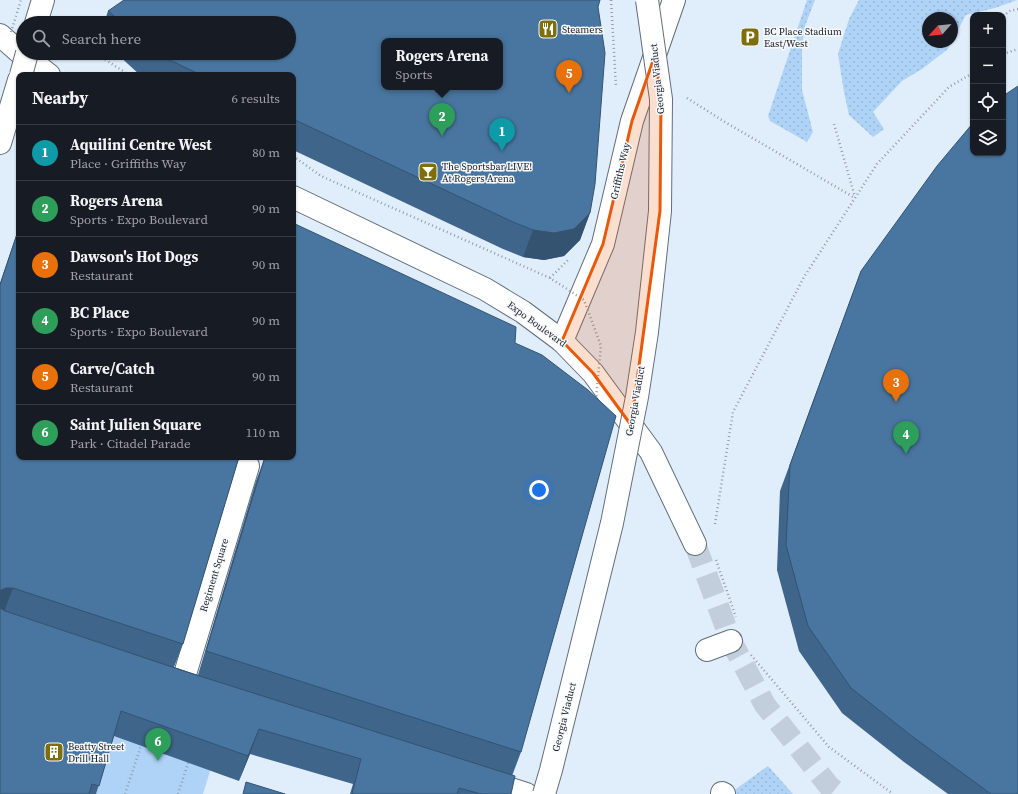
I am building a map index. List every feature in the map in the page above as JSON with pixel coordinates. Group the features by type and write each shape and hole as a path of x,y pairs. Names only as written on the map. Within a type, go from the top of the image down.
{"main road":[{"path":"38,16 43,0"},
{"name":"Georgia Viaduct","path":"544,794 612,523 637,397 647,332 660,211 661,99 647,0"},
{"name":"Griffiths Way","path":"562,341 603,244 632,121 674,0"},
{"path":"0,35 16,49"},
{"path":"22,72 25,60"},
{"path":"30,60 45,72"},
{"path":"0,143 16,90"},
{"name":"Expo Boulevard","path":"296,198 485,289 523,312 562,341 593,373 651,452 704,549"},
{"name":"Regiment Square","path":"183,685 247,463"},
{"path":"707,650 739,646"},
{"path":"468,775 518,791"}],"path":[{"path":"1006,14 1018,9"},
{"path":"1006,53 1018,49"},
{"path":"106,60 124,72"},
{"path":"714,525 733,412 804,277 877,164 949,87 970,75"},
{"path":"681,94 725,122 855,198"},
{"path":"834,124 855,198"},
{"path":"296,158 322,176 550,278 584,300 601,346 595,405"},
{"path":"704,549 737,621"},
{"path":"739,646 829,747 893,794"},
{"path":"125,794 143,742"},
{"path":"178,794 189,758"}],"highlighted area":[{"path":"655,55 661,99 660,211 631,425 593,373 562,341 603,244 632,121"}],"shaded area":[{"path":"807,0 815,0 805,26 802,46 802,90 813,132 807,142 770,121 768,116"},
{"path":"859,0 1017,0 995,8 978,12 970,12 970,14 966,15 958,30 958,12 922,12 922,48 948,48 922,69 902,81 873,112 884,129 873,137 849,115 844,92 838,54 849,19"},
{"path":"127,686 223,729 203,794 94,794"},
{"path":"768,766 793,794 729,794"}],"building":[{"path":"124,0 600,0 598,7 605,53 595,184 590,213 574,229 554,233 533,230 296,120 296,72 195,72 170,60 296,60 296,16 114,16 108,11"},
{"path":"1018,86 1018,794 991,794 913,737 851,688 808,626 786,545 790,465 861,271 937,166 970,127 970,156 1006,156 1006,94"},
{"path":"296,224 516,327 515,343 542,355 588,390 616,416 521,752 206,651 264,460 296,460"},
{"path":"16,237 16,460 238,460 183,644 13,588 6,588 0,591 0,285"},
{"path":"0,608 5,611 187,672 515,776 511,794 481,794 459,788 457,794 352,794 361,759 259,729 248,756 121,711 99,786 92,784 89,794 0,794"},
{"path":"246,782 285,794 243,794"}],"tunnel":[{"path":"695,544 731,641 765,705 829,786 839,794"}],"place":[{"name":"Steamers","path":"548,29"},
{"name":"BC Place Stadium East/West","path":"750,37"},
{"name":"Carve/Catch","path":"569,93"},
{"name":"Rogers Arena","path":"442,136"},
{"name":"Aquilini Centre West","path":"502,151"},
{"name":"The Sportsbar LIVE! At Rogers Arena","path":"428,172"},
{"name":"Dawson's Hot Dogs","path":"896,402"},
{"name":"BC Place","path":"906,454"},
{"name":"Beatty Street Drill Hall","path":"54,752"},
{"name":"Saint Julien Square","path":"158,761"}]}
